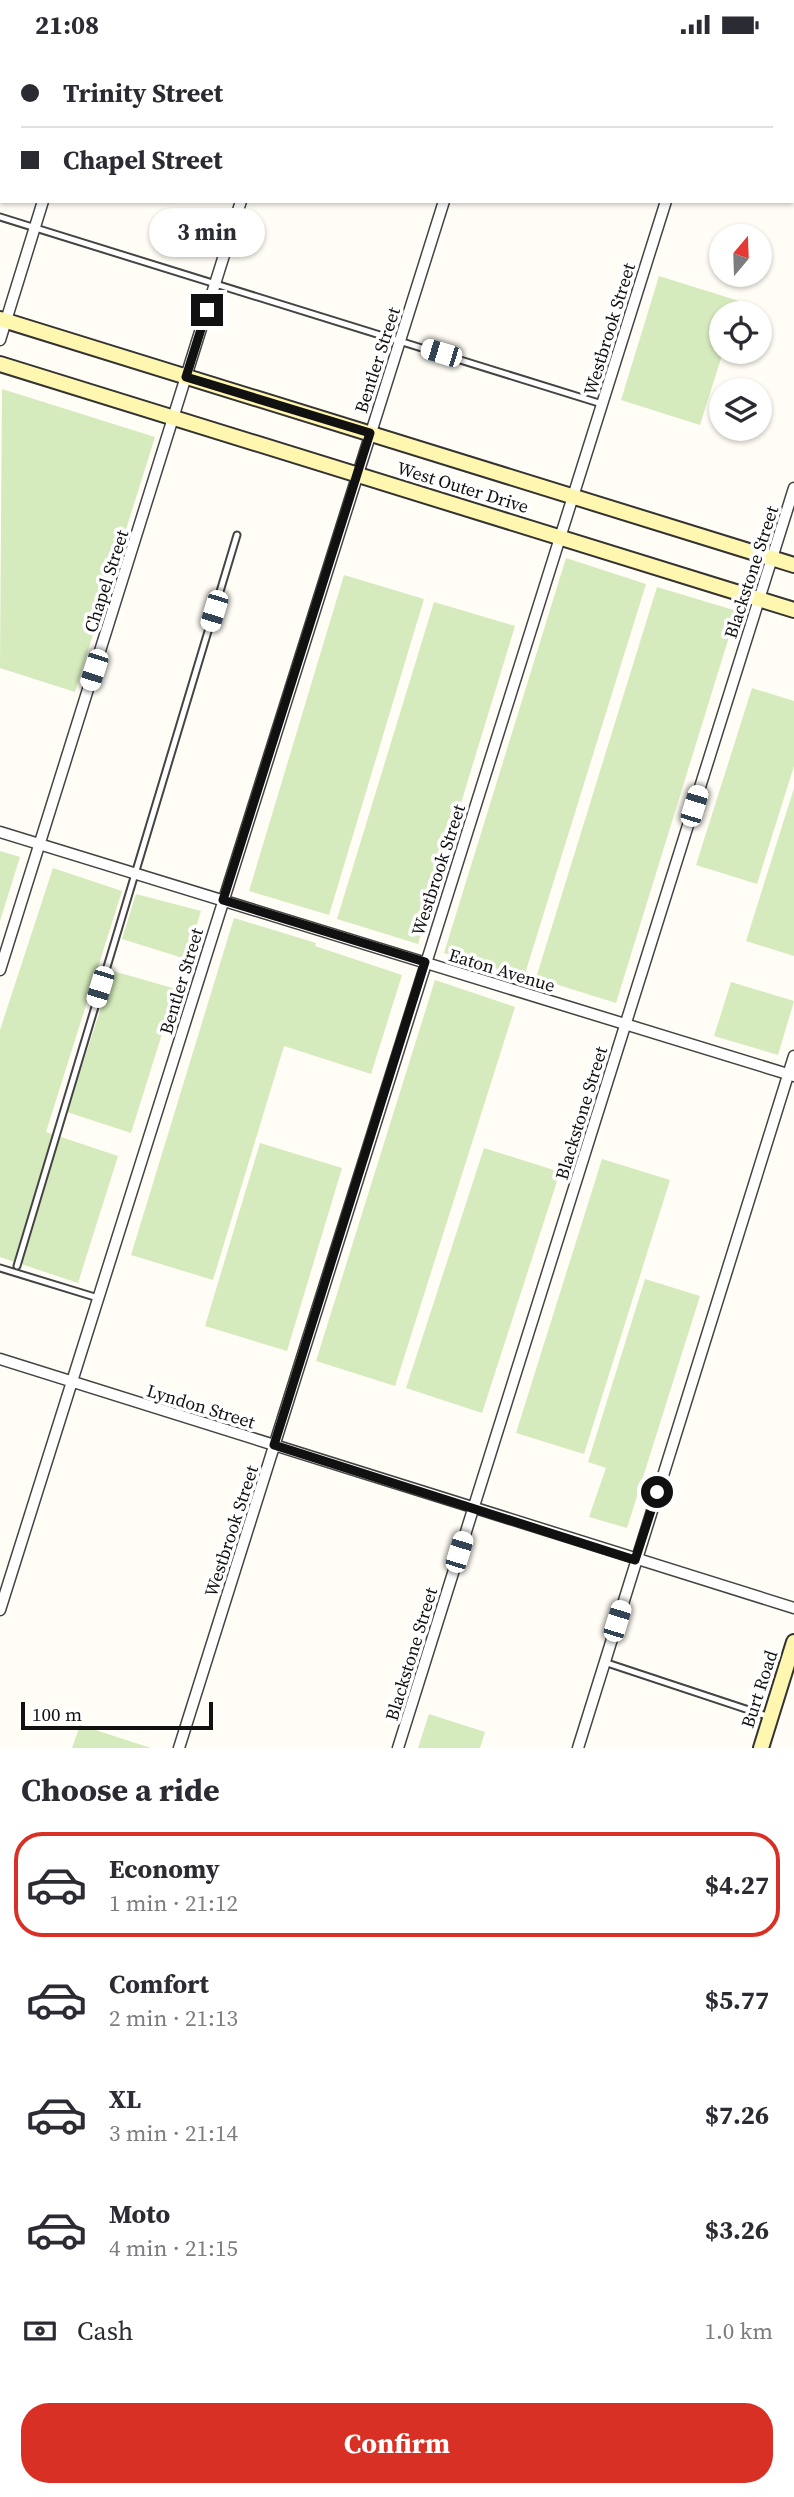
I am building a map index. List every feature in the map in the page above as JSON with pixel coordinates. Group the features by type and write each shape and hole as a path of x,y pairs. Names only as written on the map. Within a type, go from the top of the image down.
{"main road":[{"name":"West Outer Drive","path":"3,320 794,565"},
{"name":"West Outer Drive","path":"0,364 794,610"},
{"name":"Burt Road","path":"761,1748 794,1642"}],"street":[{"path":"0,340 3,320 42,203"},
{"name":"Chapel Street","path":"0,969 240,203"},
{"name":"Bentler Street","path":"0,1610 443,203"},
{"name":"Westbrook Street","path":"178,1748 665,203"},
{"name":"Blackstone Street","path":"398,1748 794,488"},
{"name":"Eaton Avenue","path":"0,832 791,1075"},
{"path":"578,1748 635,1560 791,1075 794,1056"},
{"name":"Lyndon Street","path":"0,1359 794,1608"}],"lane":[{"path":"0,217 602,404"},
{"path":"17,1266 237,535"},
{"path":"0,1268 98,1298"},
{"path":"604,1662 770,1717"}],"green space":[{"path":"659,276 739,301 709,301 709,364 719,364 715,378 709,378 709,396 700,425 621,400"},
{"path":"2,389 155,437 75,692 0,668"},
{"path":"566,558 646,584 524,977 444,953"},
{"path":"344,575 424,599 329,915 249,891"},
{"path":"657,587 737,611 616,1003 536,978"},
{"path":"434,602 515,626 418,944 337,919"},
{"path":"752,688 794,701 794,766 757,884 696,865"},
{"path":"794,788 794,956 746,941"},
{"path":"0,851 20,857 0,921"},
{"path":"53,868 122,891 46,1132 118,1156 78,1283 0,1257 0,1030"},
{"path":"136,894 201,911 186,959 122,939"},
{"path":"234,918 316,943 315,946 402,975 371,1074 284,1046 213,1280 131,1255"},
{"path":"113,971 176,989 131,1133 67,1112"},
{"path":"435,980 515,1007 395,1386 316,1361"},
{"path":"731,982 794,1001 778,1055 714,1036"},
{"path":"260,1143 342,1168 287,1351 205,1326"},
{"path":"484,1148 560,1172 482,1413 406,1388"},
{"path":"602,1159 670,1180 584,1454 516,1433"},
{"path":"645,1279 700,1296 627,1528 589,1517 606,1468 588,1462"},
{"path":"429,1714 485,1732 480,1748 418,1748"},
{"path":"80,1725 151,1748 72,1748"}],"route":[{"path":"207,310 186,377 370,433 223,900 425,962 274,1445 635,1560 657,1492"}]}
